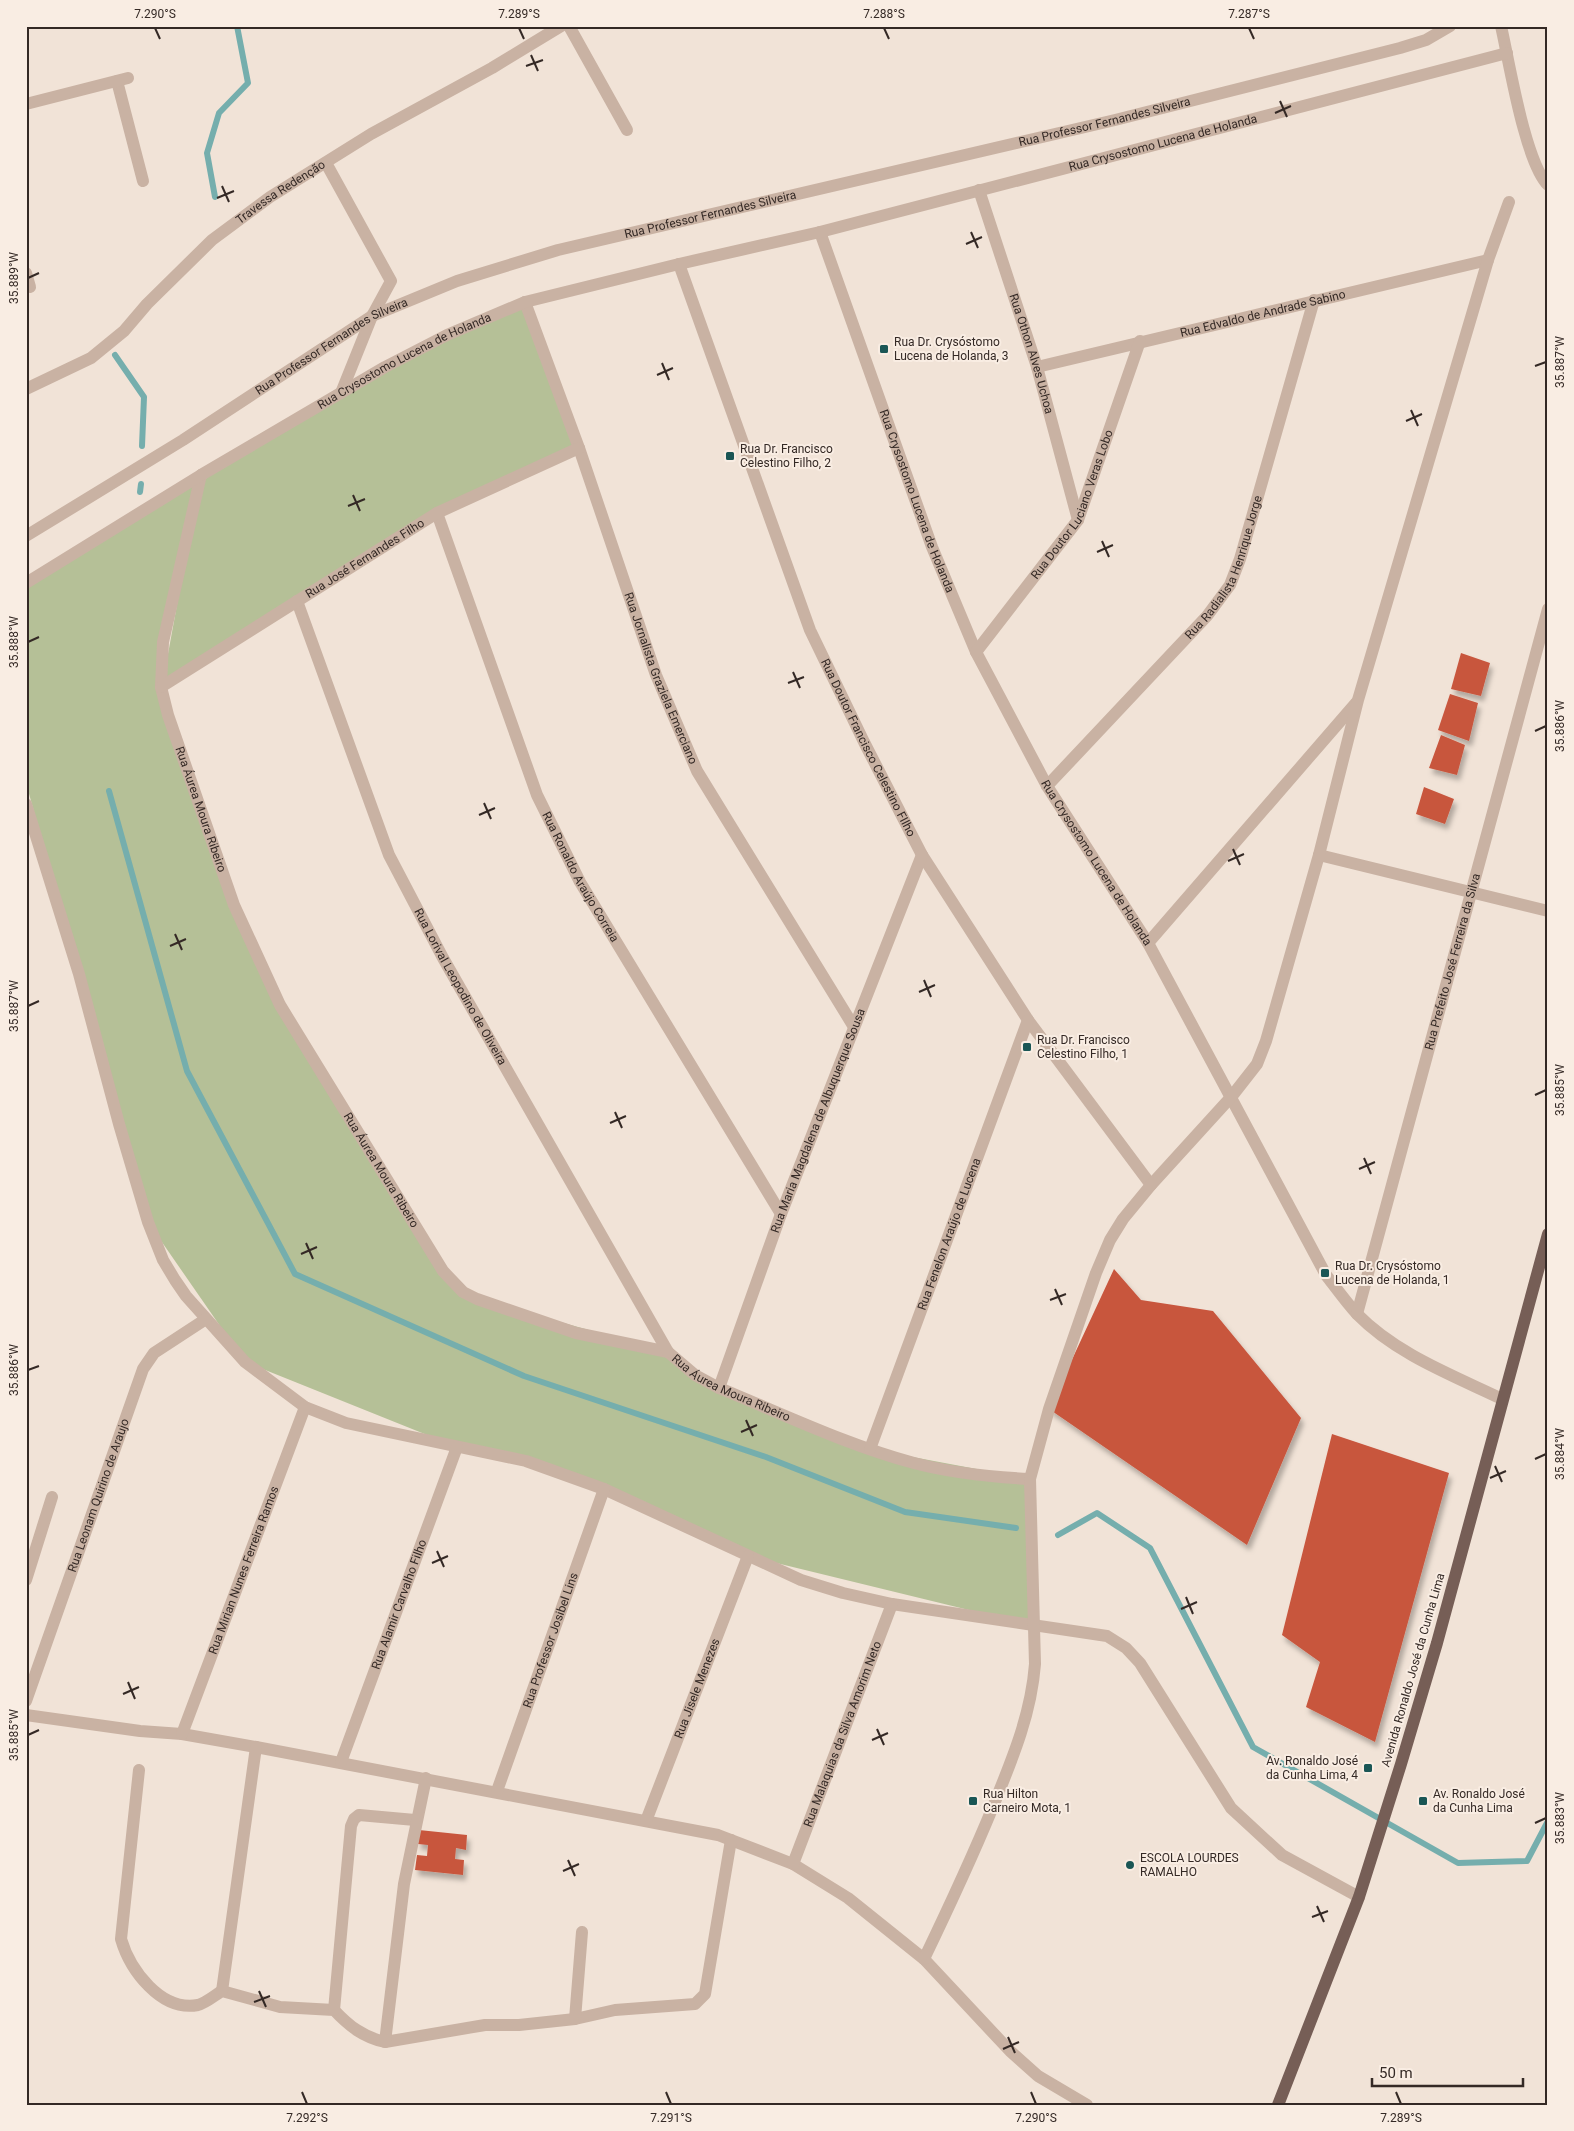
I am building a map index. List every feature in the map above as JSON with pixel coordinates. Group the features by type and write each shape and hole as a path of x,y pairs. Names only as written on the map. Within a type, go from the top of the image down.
{"main road":[{"name":"Avenida Ronaldo José da Cunha Lima","path":"1278,2105 1359,1898 1401,1764 1437,1643 1548,1234"}],"street":[{"name":"Travessa Redenção","path":"26,389 91,358 124,331 147,304 212,240 270,197 371,134 492,68 561,26"},
{"path":"569,26 627,130"},
{"name":"Rua Professor Fernandes Silveira","path":"26,536 183,440 372,316 457,280 558,250 1172,105 1400,48 1426,40 1450,26"},
{"path":"1501,26 1529,149 1542,179 1548,184"},
{"name":"Rua Crysostomo Lucena de Holanda","path":"26,583 200,474 341,392 414,351 525,302 820,232 1507,52"},
{"path":"26,104 123,79 143,181"},
{"path":"326,163 391,282 372,316 341,392"},
{"name":"Rua Othon Alves Uchoa","path":"979,190 1037,367 1078,520"},
{"path":"924,1959 960,1885 1025,1725 1033,1683 1034,1626 1030,1479 1049,1409 1110,1240 1123,1219 1151,1185 1232,1096 1257,1064 1266,1041 1319,855 1358,700 1488,260 1509,202"},
{"name":"Rua Crysostomo Lucena de Holanda","path":"820,232 932,547 976,652 1047,786 1148,943 1232,1096 1326,1275 1358,1314 1391,1342 1419,1359 1502,1399"},
{"name":"Rua Edvaldo de Andrade Sabino","path":"1037,367 1140,341 1488,260"},
{"name":"Rua Doutor Francisco Celestino FIlho","path":"679,264 810,630 922,854 1028,1020 1151,1185"},
{"path":"26,273 30,286"},
{"name":"Rua Radialista Henrique Jorge","path":"1047,786 1207,616 1230,585 1240,559 1314,300"},
{"name":"Rua Jornalista Graziela Emerciano","path":"525,302 579,448 656,675 697,772 854,1027"},
{"name":"Rua Doutor Luciano Veras Lobo","path":"976,652 1078,520 1140,341"},
{"name":"Rua José Fernandes Filho","path":"161,687 437,513 579,448"},
{"name":"Rua Áurea Moura Ribeiro","path":"200,474 163,642 161,687 168,715 234,906 280,1005 443,1271 463,1292 477,1300 576,1333 668,1352 695,1375 719,1388 870,1449 913,1463 956,1472 1030,1479"},
{"name":"Rua Ronaldo Araújo Correia","path":"437,513 537,795 552,828 580,882 781,1214"},
{"name":"Rua Lorival Leopodino de Oliveira","path":"297,601 389,855 442,958 668,1352"},
{"name":"Rua Prefeito José Ferreira da Silva","path":"1358,1314 1548,609"},
{"path":"1148,943 1358,700"},
{"path":"26,804 79,974 141,1203 163,1260 186,1296 244,1362 304,1407 346,1423 526,1461 604,1489 801,1580 843,1593 892,1604 1108,1636 1126,1648 1140,1663 1231,1808 1282,1855 1359,1898"},
{"name":"Rua Maria Magdalena de Albuquerque Sousa","path":"719,1388 781,1214 922,854"},
{"path":"1319,855 1548,911"},
{"name":"Rua Fenelon Araújo de Lucena","path":"870,1449 1028,1020"},
{"name":"Rua Leonam Quirino de Araujo","path":"26,1701 143,1369 154,1353 206,1319"},
{"name":"Rua Mirian Nunes Ferreira Ramos","path":"182,1734 304,1407"},
{"name":"Rua Alamir Carvalho Filho","path":"341,1762 457,1447"},
{"name":"Rua Professor Josibel Lins","path":"497,1791 604,1489"},
{"path":"26,1580 52,1497"},
{"name":"Rua Jisele Menezes","path":"646,1821 748,1556"},
{"name":"Rua Malaquias da Silva Amorim Neto","path":"793,1864 892,1604"},
{"path":"26,1715 140,1731 182,1734 497,1791 718,1835 793,1864 848,1898 924,1959 1010,2051 1038,2076 1087,2105"},
{"path":"222,1991 256,1747"},
{"path":"139,1770 121,1939 126,1955 153,1990 173,2001 198,2005 222,1991 280,2007 334,2010 356,2030 372,2039 385,2042 485,2025 519,2025 576,2019 615,2010 695,2004 705,1994 731,1840"},
{"path":"385,2042 404,1884 415,1820 426,1778"},
{"path":"334,2010 351,1826 354,1819 359,1815 415,1820"},
{"path":"576,2019 582,1932"}],"green space":[{"path":"525,302 579,448 437,513 166,684 168,715 234,905 280,1005 443,1271 477,1299 668,1352 719,1388 870,1449 1030,1479 1034,1626 748,1556 604,1489 457,1447 245,1362 148,1222 26,783 26,587 385,367","holes":["197,495 166,665 163,642"]}],"building":[{"path":"1461,653 1490,663 1481,696 1451,689"},
{"path":"1450,694 1478,703 1469,741 1438,730"},
{"path":"1441,735 1465,745 1457,775 1429,768"},
{"path":"1424,787 1454,799 1445,824 1416,814"},
{"path":"1114,1269 1141,1300 1213,1311 1301,1418 1247,1545 1049,1409"},
{"path":"1332,1434 1449,1473 1375,1742 1306,1707 1320,1662 1282,1635"},
{"path":"419,1830 467,1835 466,1850 456,1848 455,1859 464,1860 463,1875 415,1870 417,1855 427,1856 428,1845 418,1844"}],"waterway":[{"path":"215,197 207,153 219,113 248,83 237,26"},
{"path":"115,355 144,397 142,446"},
{"path":"140,492 141,484"},
{"path":"109,791 187,1071 295,1274 524,1376 766,1457 905,1512 1016,1528"},
{"path":"1058,1535 1097,1513 1150,1548 1253,1747 1458,1863 1527,1861 1548,1821"}],"place":[{"name":"Rua Dr. Crysóstomo Lucena de Holanda, 3","path":"884,349"},
{"name":"Rua Dr. Francisco Celestino Filho, 2","path":"730,456"},
{"name":"Rua Dr. Francisco Celestino Filho, 1","path":"1027,1047"},
{"name":"Rua Dr. Crysóstomo Lucena de Holanda, 1","path":"1325,1273"},
{"name":"Av. Ronaldo José da Cunha Lima, 4","path":"1368,1768"},
{"name":"Rua Hilton Carneiro Mota, 1","path":"973,1801"},
{"name":"Av. Ronaldo José da Cunha Lima","path":"1423,1801"},
{"name":"ESCOLA LOURDES RAMALHO","path":"1130,1865"}]}
